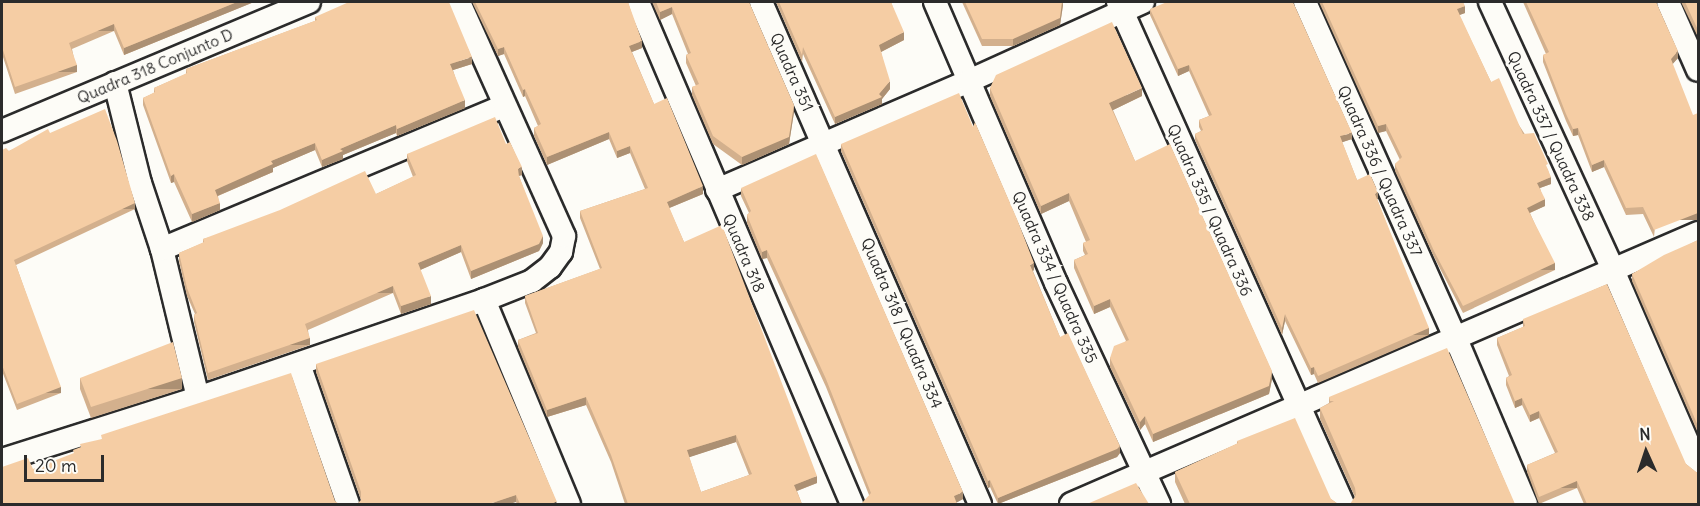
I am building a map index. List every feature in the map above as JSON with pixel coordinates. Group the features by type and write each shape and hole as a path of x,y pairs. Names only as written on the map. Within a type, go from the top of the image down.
{"street":[{"name":"Quadra 318 Conjunto D","path":"2,131 309,2"},
{"path":"2,460 198,398 484,300 532,281 550,267 561,252 564,236 459,2"},
{"name":"Quadra 318","path":"638,2 852,504"},
{"name":"Quadra 351","path":"761,2 824,142"},
{"name":"Quadra 334 / Quadra 335","path":"935,2 1056,283 1159,504"},
{"path":"717,190 969,81 1120,6 1143,2"},
{"name":"Quadra 336 / Quadra 337","path":"1305,2 1456,339 1526,504"},
{"name":"Quadra 337 / Quadra 338","path":"1490,2 1613,270 1698,466"},
{"path":"1668,2 1698,70"},
{"name":"Quadra 335 / Quadra 336","path":"1120,6 1343,504"},
{"path":"115,83 140,183 162,249 198,398"},
{"path":"162,249 504,106"},
{"name":"Quadra 318 / Quadra 334","path":"824,142 981,504"},
{"path":"1071,504 1144,471 1300,407 1698,233"},
{"path":"484,300 569,504"},
{"path":"299,364 348,504"}],"building":[{"path":"2,2 237,2 124,48 114,24 69,43 77,65 15,87 2,47"},
{"path":"349,2 449,2 472,57 450,64 465,100 397,129 396,125 340,149 343,151 322,160 315,143 271,161 273,164 215,190 220,203 192,214 174,174 171,176 143,98 155,92 154,88 187,73 186,69 317,20 315,17"},
{"path":"475,2 628,2 642,41 629,46 654,104 667,98 703,186 667,202 684,242 722,225 817,476 794,485 802,504 628,504 611,455 586,397 547,410 518,340 538,333 525,296 602,268 580,211 648,188 630,146 617,151 609,132 547,157 534,128 541,124 504,47 498,49","holes":["736,435 752,474 701,492 687,450"]},
{"path":"656,2 749,2 794,105 789,137 742,157 713,136 692,87 699,84 686,55 691,53 672,7 660,12"},
{"path":"779,2 891,2 904,32 879,45 890,81 879,94 882,97 835,117 803,47 802,55"},
{"path":"965,2 1062,2 1060,18 1013,39 982,39"},
{"path":"1167,2 1293,2 1352,133 1340,136 1357,180 1370,174 1378,192 1375,194 1429,328 1318,376 1314,367 1311,368 1285,314 1282,328 1195,134 1203,130 1199,120 1212,115 1189,65 1178,69 1150,9"},
{"path":"1322,2 1463,2 1465,6 1457,9 1491,82 1499,78 1523,134 1534,133 1548,164 1546,165 1551,177 1537,183 1545,199 1527,208 1555,263 1463,306 1434,251 1395,164 1402,157 1386,124 1378,126"},
{"path":"1526,2 1656,2 1678,51 1671,59 1693,115 1698,113 1698,213 1654,230 1643,207 1626,208 1604,160 1592,165 1578,128 1573,129 1543,55 1549,52"},
{"path":"1685,2 1698,2 1697,28"},
{"path":"1112,22 1142,88 1109,103 1135,161 1170,144 1272,371 1269,386 1153,434 1145,416 1140,422 1110,358 1114,346 1129,340 1110,299 1094,306 1074,260 1088,254 1083,243 1090,240 1069,193 1041,206 990,88 996,75"},
{"path":"959,93 973,127 975,122 1017,219 1034,263 1030,265 1060,337 1068,333 1120,446 998,498 990,480 988,481 841,144"},
{"path":"105,109 135,203 14,260 61,387 17,404 2,365 2,150 6,148 9,151 48,129 50,133"},
{"path":"495,117 506,144 510,142 522,167 518,169 519,176 543,236 539,244 471,271 461,245 418,263 431,296 401,306 393,286 305,324 310,338 208,373 194,315 197,313 187,288 179,253 204,242 203,239 280,210 365,171 376,194 416,175 407,154"},
{"path":"816,154 963,492 954,496 957,504 861,504 871,493 826,379 767,250 762,252 747,215 751,211 741,188"},
{"path":"1698,240 1698,426 1632,274 1664,255"},
{"path":"1607,284 1686,464 1698,472 1698,504 1587,504 1577,481 1539,497 1527,465 1558,452 1539,411 1530,415 1522,398 1515,401 1506,378 1512,375 1497,338 1525,326 1523,319"},
{"path":"474,310 557,502 520,504 516,495 489,504 357,504 361,500 361,492 316,364"},
{"path":"173,342 182,378 91,407 80,378"},
{"path":"1447,348 1515,504 1350,504 1356,495 1355,488 1320,408 1334,401 1330,401 1329,397"},
{"path":"291,373 335,501 339,504 2,504 2,467 28,458 33,469 74,453 73,450 81,447 80,444 102,439 101,435"},
{"path":"1295,418 1331,499 1338,504 1190,504 1175,472 1238,443 1237,441"},
{"path":"1136,483 1149,504 1087,504"}]}
